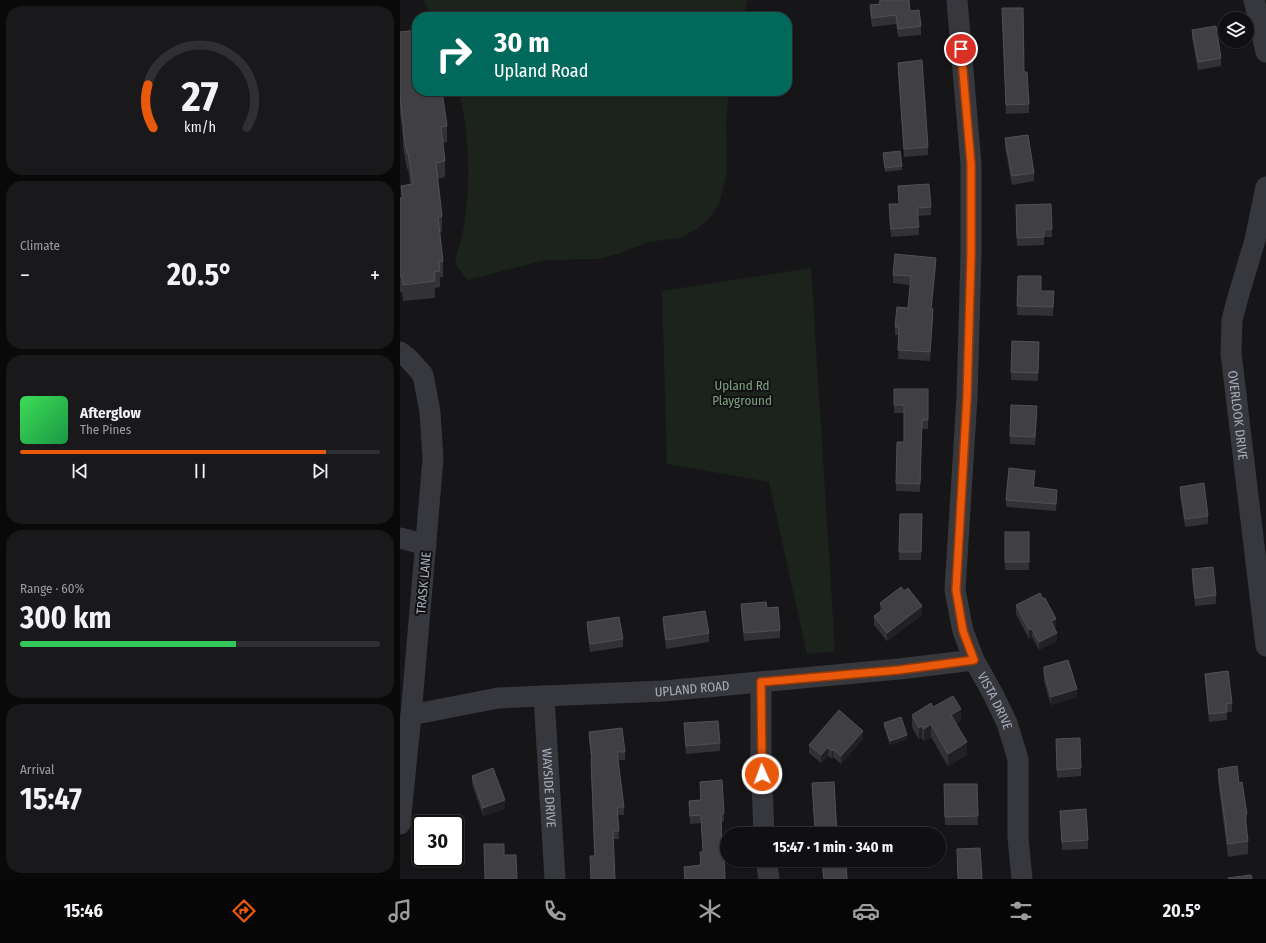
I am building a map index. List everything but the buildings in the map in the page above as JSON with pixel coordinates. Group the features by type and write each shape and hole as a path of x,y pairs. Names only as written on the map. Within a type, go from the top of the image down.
{"street":[{"name":"VISTA DRIVE","path":"956,0 971,164 971,255 967,397 956,590 963,631 974,660 1007,723 1018,759 1018,838 1022,879"},
{"path":"1254,0 1266,52"},
{"name":"OVERLOOK DRIVE","path":"1266,187 1255,240 1232,320 1230,353 1266,646"},
{"name":"TRASK LANE","path":"400,352 409,359 423,375 430,412 434,459 400,824"},
{"path":"400,538 426,546"},
{"name":"UPLAND ROAD","path":"411,715 498,698 664,691 899,670 974,660"},
{"path":"761,682 761,758 764,827"},
{"name":"WAYSIDE DRIVE","path":"544,696 554,879"},
{"path":"767,867 769,879"}],"green space":[{"path":"423,0 748,0 744,12 430,12"},
{"path":"460,96 728,96 726,120 727,173 719,204 707,221 680,238 648,242 618,254 598,259 545,260 467,280 455,263 464,225 468,188 467,139"},
{"name":"Upland Rd Playground","path":"811,268 835,651 807,654 769,482 667,464 662,291"}],"route":[{"path":"762,774 761,682 899,670 974,660 963,631 956,590 967,397 971,255 971,164 961,49"}]}
